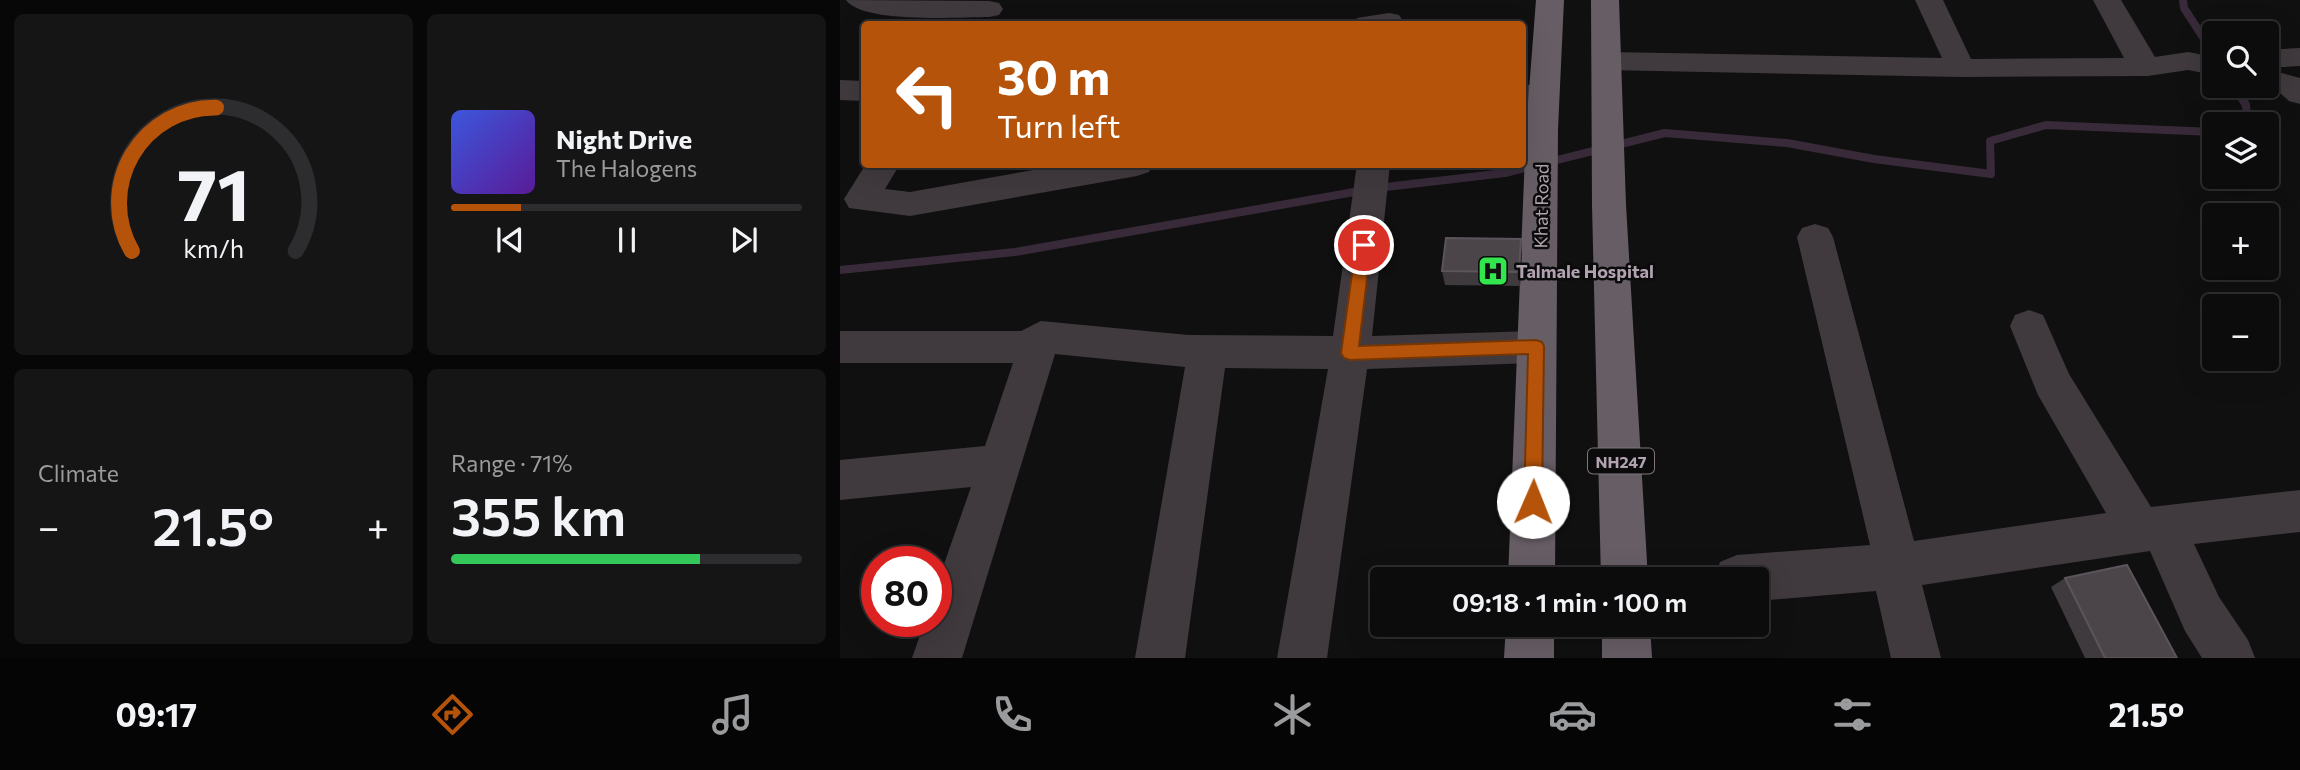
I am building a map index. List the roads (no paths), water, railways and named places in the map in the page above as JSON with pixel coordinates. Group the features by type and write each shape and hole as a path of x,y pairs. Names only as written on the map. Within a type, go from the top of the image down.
{"highway":[{"name":"Khat Road","path":"1531,567 1542,194 1542,128 1533,94 1550,0"},
{"name":"NH247","path":"1605,0 1609,205 1624,567"},
{"path":"1529,658 1530,637"},
{"path":"1626,637 1627,658"}],"street":[{"path":"860,0 881,7 983,11"},
{"path":"1929,0 1961,68"},
{"path":"2107,0 2137,55 2148,67"},
{"path":"2279,58 2300,57"},
{"path":"1607,61 1961,68 2148,67 2201,63"},
{"path":"2279,82 2290,85 2300,93"},
{"path":"840,90 861,91"},
{"path":"851,199 880,168"},
{"path":"851,199 910,204 1066,171 1096,168"},
{"path":"1302,658 1350,353 1373,168"},
{"path":"1815,237 1916,658"},
{"path":"2029,326 2052,383 2151,529 2230,658"},
{"path":"840,348 1029,347 1041,337 1212,352 1350,353 1536,346"},
{"path":"937,658 1041,337"},
{"path":"1160,658 1205,366 1212,352"},
{"path":"840,480 1000,464"},
{"path":"1769,576 1896,566 2151,529 2300,511"}],"waterway":[{"path":"2183,0 2184,8 2202,36"},
{"path":"2242,98 2247,112"},
{"path":"1526,168 1665,133 1787,143 1874,159 1991,174 1990,141 2046,125 2202,132"},
{"path":"840,270 1015,252 1377,188 1505,173 1525,168"}],"place":[{"name":"Talmale Hospital","path":"1493,271"}]}
